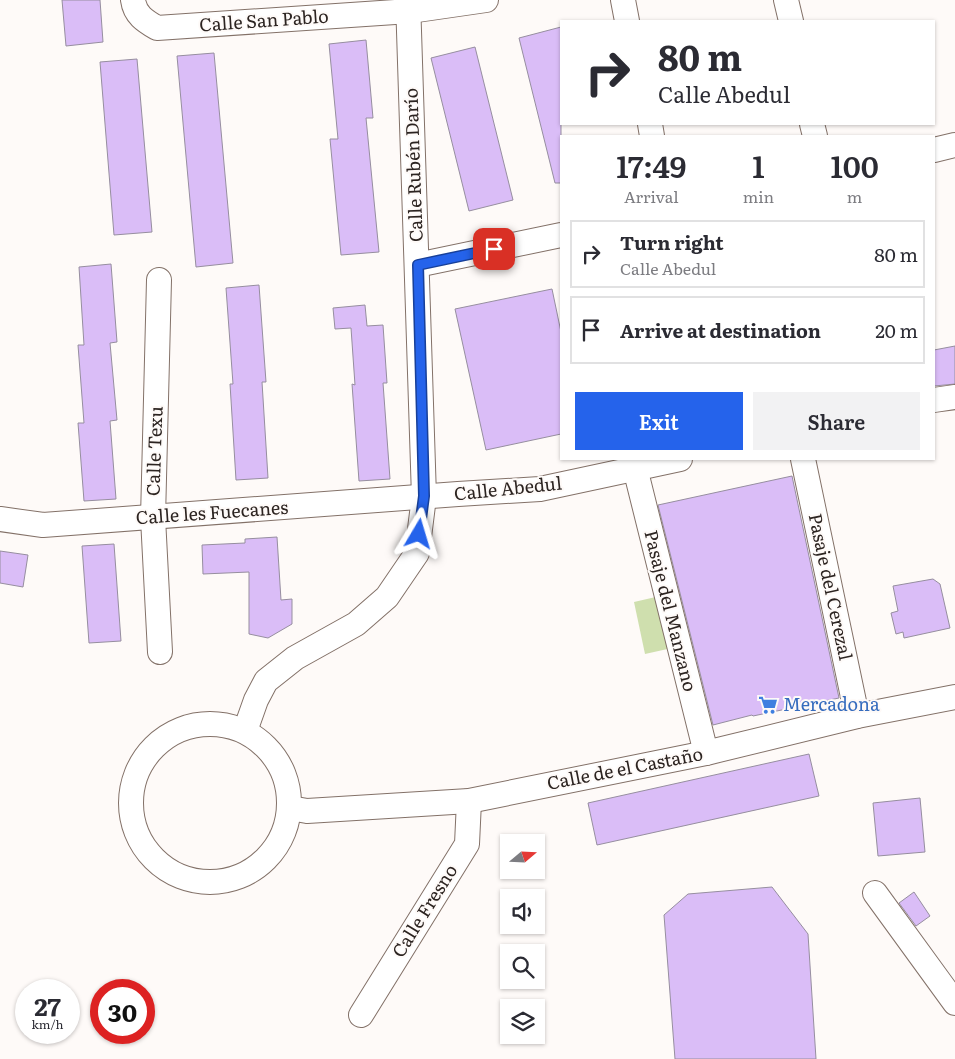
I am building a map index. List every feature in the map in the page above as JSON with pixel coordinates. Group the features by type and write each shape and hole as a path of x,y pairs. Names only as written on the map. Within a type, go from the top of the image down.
{"street":[{"name":"Calle San Pablo","path":"133,0 134,7 141,18 157,28 486,0"},
{"path":"623,0 627,20"},
{"path":"786,0 791,20"},
{"name":"Calle Rubén Darío","path":"245,731 256,700 266,681 295,658 356,624 387,597 417,553 424,496 409,6"},
{"path":"935,150 955,145"},
{"path":"418,265 560,235"},
{"name":"Calle Texu","path":"159,280 153,518 160,652"},
{"path":"935,400 955,397"},
{"name":"Calle Abedul","path":"424,496 540,489 675,460"},
{"name":"Pasaje del Cerezal","path":"803,460 857,716"},
{"name":"Pasaje del Manzano","path":"635,468 706,753"},
{"name":"Calle les Fuecanes","path":"0,519 43,525 424,496"},
{"name":"Calle de el Castaño","path":"290,808 307,811 469,801 706,753 857,716 955,697"},
{"path":"219,724 245,731 264,745 279,763 288,785 290,808 284,835 269,857 248,874 222,883 195,882 170,872 150,855 136,831 130,805 134,778 147,754 167,736 192,726 219,724"},
{"name":"Calle Fresno","path":"360,1015 468,844 469,801"},
{"path":"875,893 955,1003"}],"green space":[{"path":"660,596 672,648 645,654 634,602"}],"building":[{"path":"62,0 100,0 103,42 66,46"},
{"path":"560,27 560,183 555,183 519,38"},
{"path":"366,40 373,118 366,118 379,252 341,255 330,139 338,139 329,44"},
{"path":"475,47 513,200 469,211 431,58"},
{"path":"214,53 233,263 196,267 177,56"},
{"path":"137,59 152,232 114,235 100,62"},
{"path":"111,264 117,342 110,343 117,420 110,421 116,499 84,501 78,423 84,423 78,345 84,345 79,267"},
{"path":"259,285 266,382 262,382 268,478 236,480 230,384 233,384 226,288"},
{"path":"552,289 560,327 560,434 486,450 455,309"},
{"path":"365,305 367,326 383,325 387,383 383,383 390,479 359,481 352,384 355,385 351,328 335,329 333,308"},
{"path":"955,346 955,384 935,386 935,350"},
{"path":"792,476 839,698 752,715 713,725 658,505"},
{"path":"277,537 281,600 292,599 292,624 268,638 249,634 249,572 203,574 202,545 245,543 245,539"},
{"path":"114,544 121,641 89,643 82,546"},
{"path":"0,551 28,555 23,587 0,583"},
{"path":"933,579 940,584 950,628 904,638 903,632 896,634 891,613 898,611 893,586"},
{"path":"809,754 819,796 597,845 588,803"},
{"path":"920,798 925,852 878,856 873,803"},
{"path":"772,887 808,934 816,1059 675,1059 664,915 688,894"},
{"path":"914,892 930,916 916,926 899,903"}],"place":[{"name":"Mercadona","path":"768,705"}],"route":[{"path":"419,534 424,496 418,265 494,249"}]}
